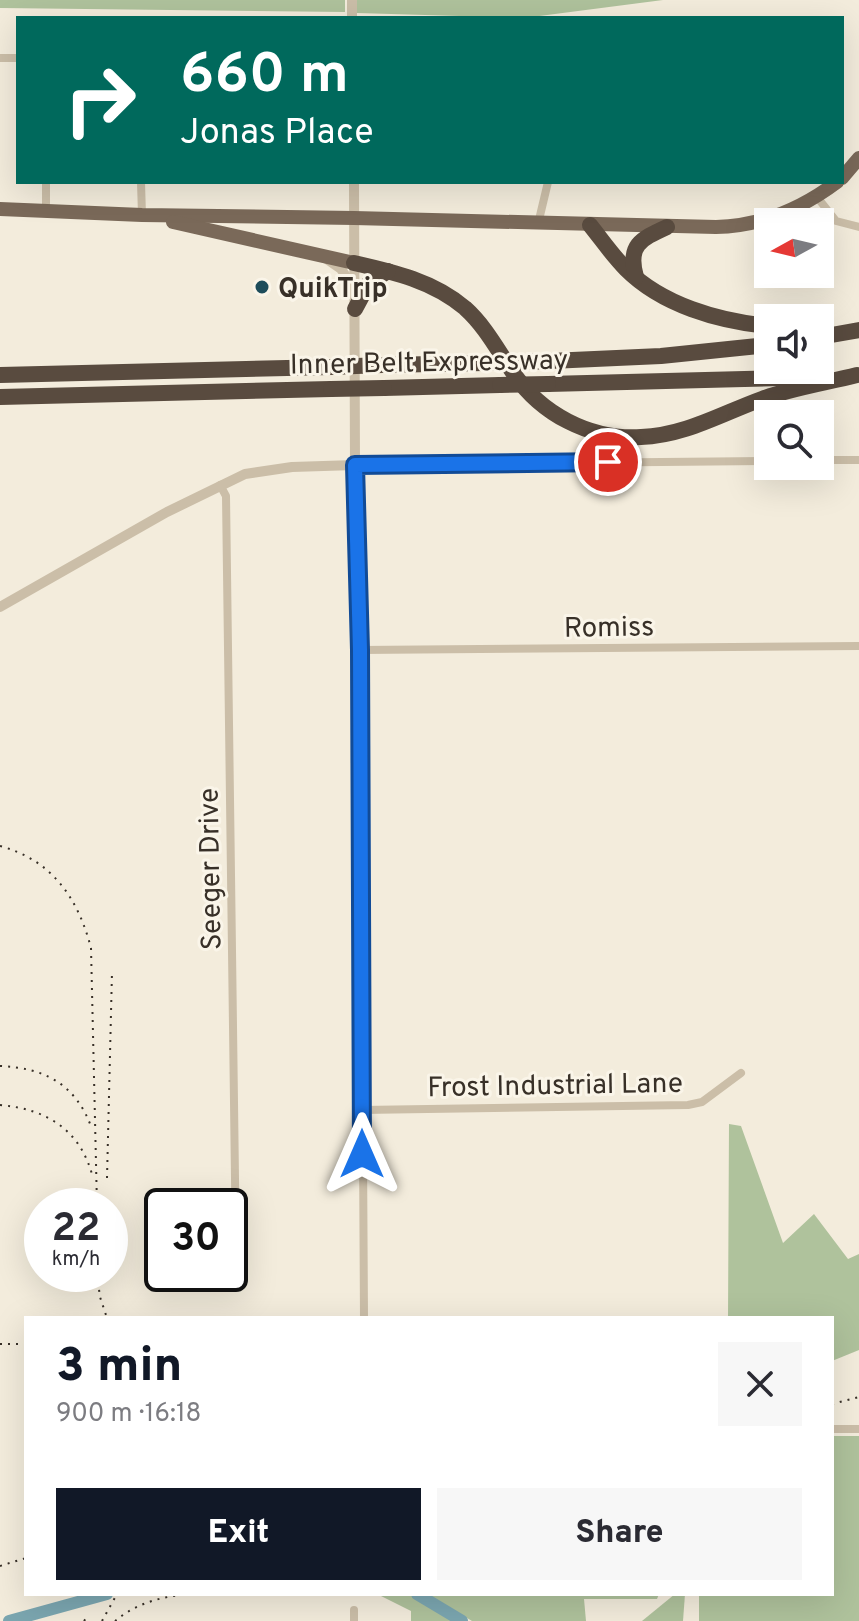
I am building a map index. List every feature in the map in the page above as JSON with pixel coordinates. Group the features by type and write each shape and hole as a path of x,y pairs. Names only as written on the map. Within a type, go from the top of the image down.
{"highway":[{"path":"590,225 636,278 653,291 688,307 754,324"},
{"path":"636,278 632,259 635,248 642,240 667,227"},
{"path":"354,263 425,283 458,302 479,322 513,374 538,401 570,422 606,435 630,438 671,433 767,397 858,375"},
{"path":"355,309 369,283 388,271"},
{"path":"834,329 859,330"},
{"path":"834,334 859,330"},
{"name":"Inner Belt Expressway","path":"0,375 528,362 661,356 754,346"},
{"name":"Inner Belt Expressway","path":"0,397 858,375"}],"main road":[{"path":"844,175 859,158"},
{"path":"0,209 667,227 747,225 779,216 817,197 835,184"},
{"path":"142,215 354,263"}],"street":[{"path":"46,184 46,210"},
{"path":"141,184 142,215"},
{"path":"354,184 364,1316"},
{"path":"538,224 548,184"},
{"path":"817,197 836,221 859,227"},
{"path":"321,255 341,269 354,290"},
{"path":"834,460 859,460"},
{"path":"0,607 220,485 267,469 355,465 754,461"},
{"name":"Seeger Drive","path":"220,485 226,496 235,1188"},
{"name":"Romiss","path":"360,650 859,646"},
{"name":"Frost Industrial Lane","path":"362,1110 688,1105 702,1102 741,1073"},
{"path":"834,1429 859,1429"},
{"path":"354,1610 354,1621"}],"green space":[{"path":"0,0 345,0 345,12 0,8"},
{"path":"357,0 663,0 539,16 357,13"},
{"path":"729,1124 741,1126 783,1243 814,1214 848,1259 859,1254 859,1350 834,1360 834,1316 728,1316"},
{"path":"834,1436 859,1436 859,1621 699,1621 699,1596 834,1596"},
{"path":"381,1596 413,1596 456,1621 411,1621 411,1611"},
{"path":"430,1596 658,1596 657,1599 584,1599 586,1621 472,1621"},
{"path":"673,1596 685,1596 683,1621 642,1621"}],"waterway":[{"path":"9,1621 100,1596"},
{"path":"420,1596 462,1621"}],"railway":[{"path":"0,846 34,861 60,884 79,913 91,948 97,1188"},
{"path":"107,1178 112,972"},
{"path":"0,1066 31,1070 57,1081 77,1100 92,1129"},
{"path":"0,1105 33,1111 60,1125 80,1147 93,1178"},
{"path":"99,1292 106,1316"},
{"path":"0,1344 24,1344"},
{"path":"834,1403 859,1397"},
{"path":"0,1566 24,1559"},
{"path":"102,1621 116,1596"},
{"path":"115,1621 130,1610 174,1596"},
{"path":"84,1621 87,1617"}],"place":[{"name":"QuikTrip","path":"262,287"}],"route":[{"path":"362,1154 360,650 355,465 608,462"}]}
